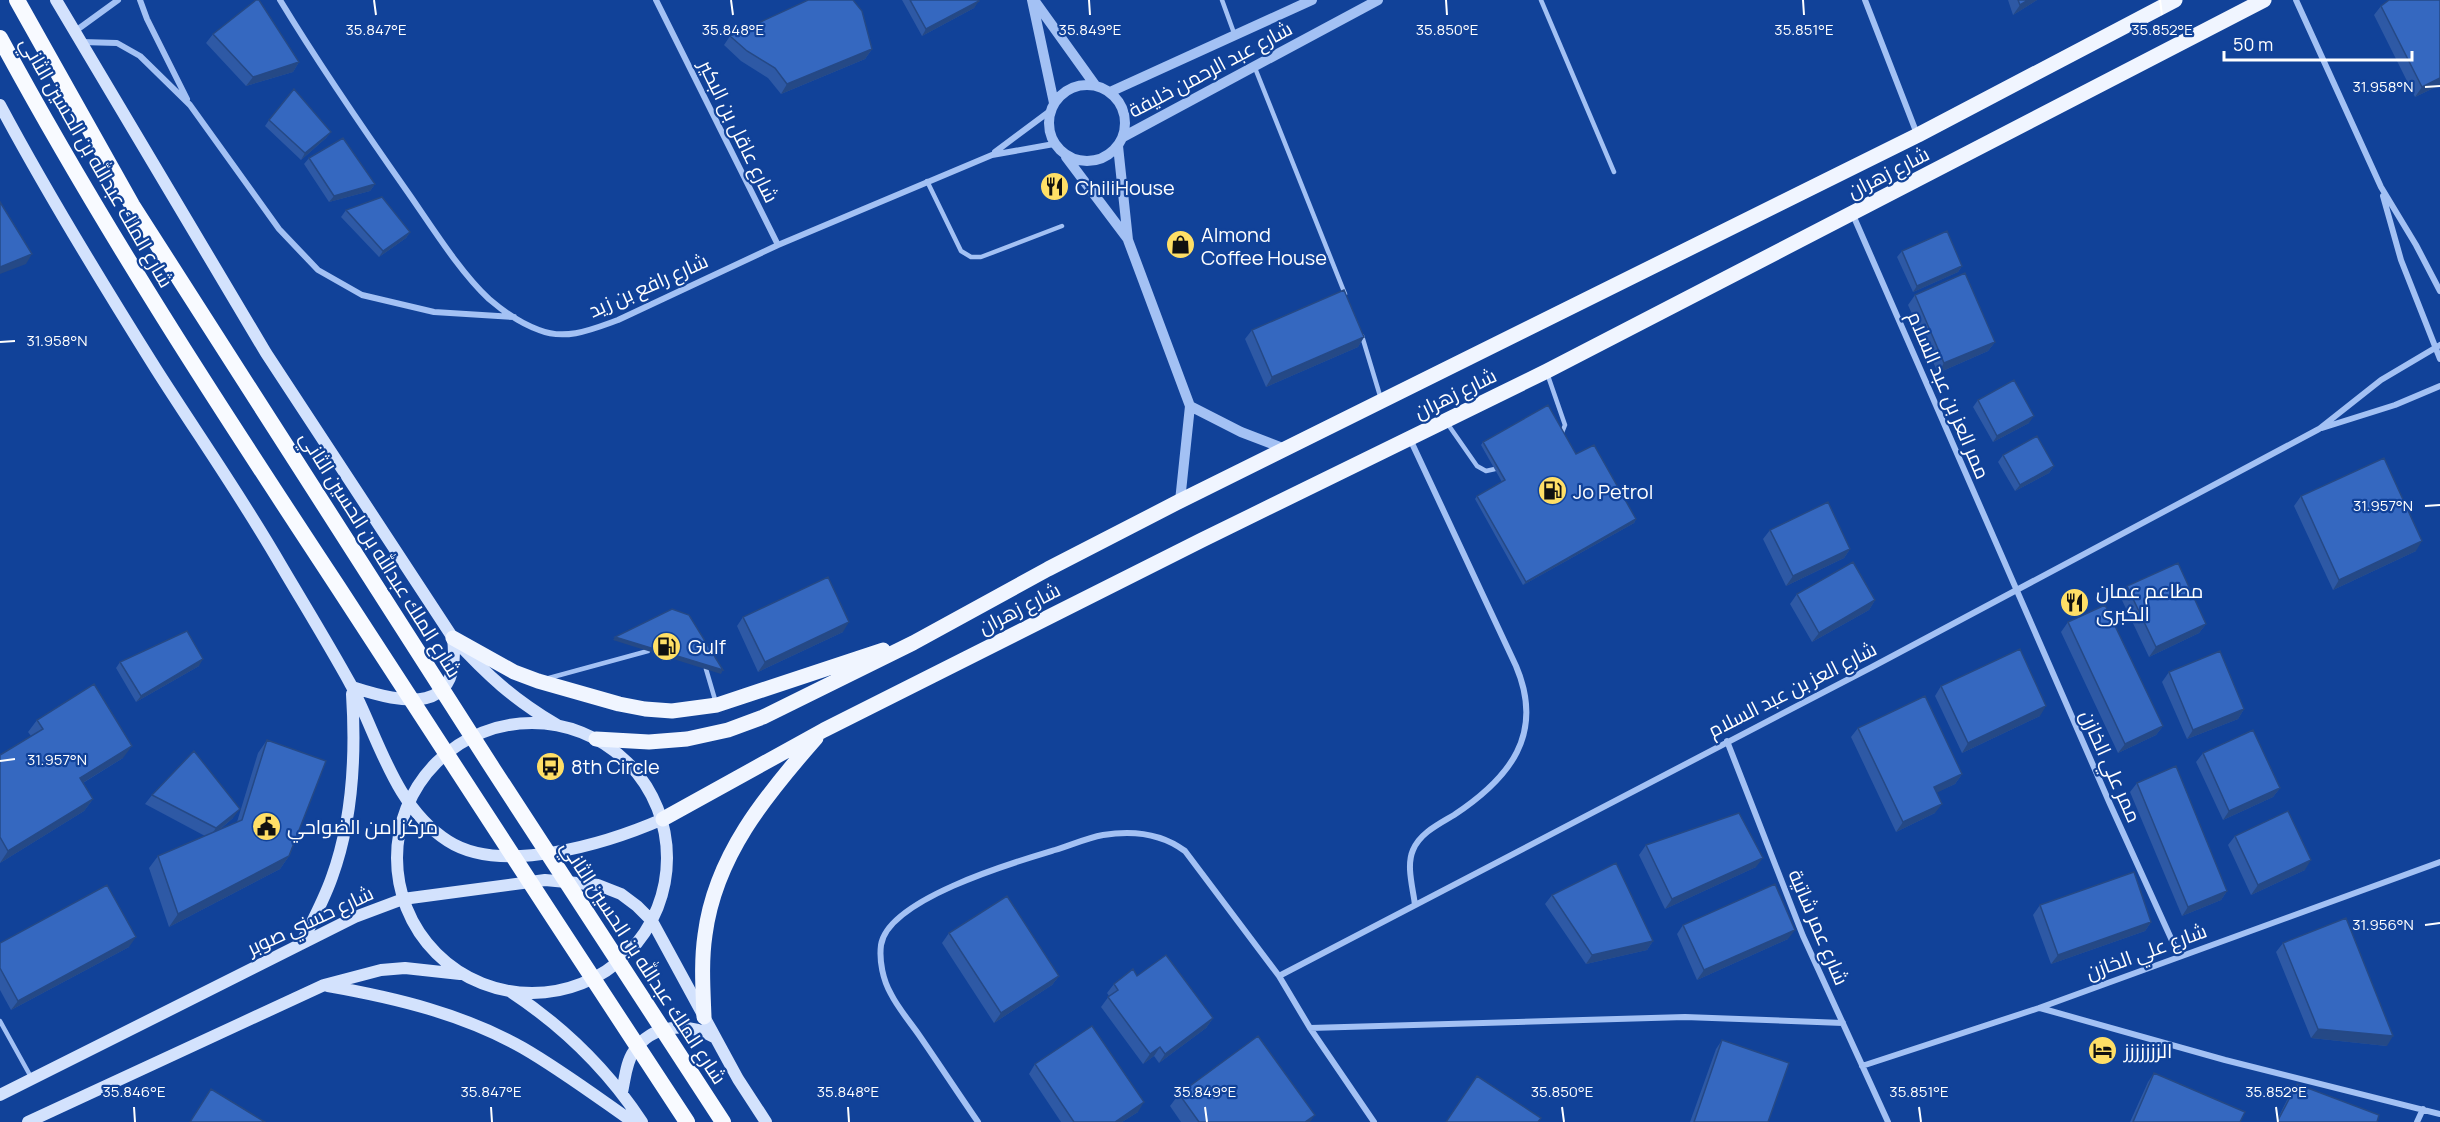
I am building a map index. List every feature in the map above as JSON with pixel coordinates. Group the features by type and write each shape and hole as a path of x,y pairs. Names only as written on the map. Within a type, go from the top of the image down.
{"highway":[{"name":"شارع الملك عبدالله بن الحسين الثاني","path":"17,0 132,205 487,760 723,1122"},
{"name":"شارع الملك عبدالله بن الحسين الثاني","path":"0,38 98,212 175,334 285,507 687,1122"}],"main road":[{"path":"28,1122 324,985 381,970 405,968 445,971 467,976 488,985 527,993 548,992 587,981 621,960 635,946 651,921 659,906 666,881 668,842 663,819 642,779 622,756 596,739 557,725 530,710 490,678 453,638 266,353 56,0"},
{"name":"شارع زهران","path":"596,739 659,741 687,739 728,730 763,717 913,643 1180,501 1918,135 2175,0"},
{"name":"شارع زهران","path":"663,819 824,730 1106,587 1547,371 2264,0"},
{"path":"0,105 156,368 259,528 352,687 396,781 408,802 424,820 449,842 479,855 498,857 552,852 600,843 663,819"},
{"path":"453,638 513,672 538,681 645,709 672,711 717,705 858,657 913,643"},
{"path":"352,687 391,699 407,700 429,697 446,687 452,676 456,658 453,638"},
{"path":"301,944 332,878 342,844 352,770 354,718 352,687"},
{"path":"467,976 442,958 422,936 403,899 398,878 397,856 400,832 408,802 429,771 443,756 477,735 516,724 557,725"},
{"path":"704,1017 702,975 705,934 709,912 722,872 755,813 778,782 824,730"},
{"name":"شارع حسني صوبر","path":"0,1095 355,917 403,899 524,883 573,881 598,885 621,894 651,921 738,1079 766,1122"},
{"path":"324,985 393,998 479,1026 523,1048 633,1122"},
{"path":"507,990 555,1023 622,1092 642,1122"},
{"path":"622,1092 633,1051 653,1035 665,1029 681,1026 695,1028 715,1038"}],"street":[{"path":"77,37 118,0"},
{"path":"140,0 147,19 190,105 279,229 318,270 362,295 434,312 514,317"},
{"name":"شارع رافع بن زيد","path":"280,0 357,119 425,217 489,299 514,317 557,336 594,329 618,320 778,245 992,154 1052,107"},
{"name":"شارع عاقل بن البكير","path":"656,0 778,245"},
{"path":"1033,0 1095,85"},
{"path":"1033,0 1052,107 1048,122 1058,148 1128,240"},
{"name":"شارع عبد الرحمن خليفة","path":"1110,92 1312,0"},
{"name":"شارع عبد الرحمن خليفة","path":"1120,142 1254,65 1378,0"},
{"path":"1865,0 1918,135"},
{"path":"2296,0 2381,187 2416,245 2440,291"},
{"path":"77,37 117,43 140,56 190,105"},
{"path":"1052,107 1072,87 1095,85 1110,92 1119,101 1124,112 1125,125 1120,142 1128,240 1190,406 1180,501"},
{"path":"1058,148 1076,160 1091,161 1106,156 1120,142"},
{"name":"شارع رافع بن زيد","path":"992,154 1058,148"},
{"path":"2381,187 2401,260 2437,346 2440,359"},
{"name":"ممر العز بن عبد السلام","path":"1853,214 2016,589"},
{"name":"شارع العز بن عبد السلام","path":"2319,429 2381,380 2437,346"},
{"name":"شارع العز بن عبد السلام","path":"1279,976 1872,667 2319,429 2395,405 2440,386"},
{"path":"1190,406 1241,432 1285,449"},
{"path":"1409,439 1516,666 1527,698 1527,715 1520,749 1500,778 1467,806 1427,832 1413,848 1410,866 1415,905"},
{"name":"ممر علي الخازن","path":"2016,589 2179,956"},
{"name":"شارع عمر شاتية","path":"1728,741 1803,936 1888,1122"},
{"path":"978,1122 891,993 881,967 881,944 887,929 896,920 943,890 984,872 1103,835 1154,835 1170,840 1185,851 1279,976 1310,1028 1374,1122"},
{"name":"شارع علي الخازن","path":"1862,1066 2040,1008 2440,862"},
{"path":"2040,1008 2225,1060 2440,1114"},
{"path":"1310,1028 1685,1017 1842,1023"},
{"path":"2417,1122 2423,1109"}],"lane":[{"path":"1222,0 1235,36"},
{"path":"1541,0 1614,172"},
{"path":"1254,65 1348,302"},
{"path":"927,181 961,251 971,257 981,257 1062,226"},
{"path":"1361,334 1382,402"},
{"path":"1547,371 1565,425 1561,435"},
{"path":"1446,421 1477,466 1486,471 1495,470"},
{"path":"538,681 648,651"},
{"path":"706,669 717,705"},
{"path":"0,1021 32,1079"}],"building":[{"path":"259,0 299,62 253,77 213,34"},
{"path":"808,0 853,0 862,11 872,49 787,84 775,68 747,51 730,36"},
{"path":"910,0 978,0 979,1 926,29"},
{"path":"2018,0 2028,0 2020,5"},
{"path":"2389,0 2440,0 2440,78 2422,87 2381,6"},
{"path":"294,89 331,132 305,153 269,120"},
{"path":"343,138 375,184 334,196 309,158"},
{"path":"382,197 410,232 383,251 346,210"},
{"path":"0,202 32,254 0,267"},
{"path":"1947,231 1962,266 1917,286 1902,251"},
{"path":"1965,273 1995,342 1944,363 1915,295"},
{"path":"1344,290 1364,337 1272,377 1252,330"},
{"path":"2014,380 2034,416 1997,436 1978,400"},
{"name":"Jo Petrol","path":"1548,405 1576,454 1594,445 1636,519 1526,582 1477,496 1505,480 1483,442"},
{"path":"2037,436 2054,466 2020,485 2003,455"},
{"path":"2384,458 2422,541 2339,580 2301,496"},
{"path":"1828,502 1850,549 1793,576 1770,530"},
{"path":"1853,562 1875,600 1819,633 1797,594"},
{"path":"2178,563 2206,624 2156,647 2127,586"},
{"path":"828,577 849,622 765,662 743,617"},
{"path":"2105,605 2163,726 2125,744 2068,622"},
{"name":"Gulf","path":"672,609 689,615 723,670 615,637"},
{"path":"187,631 203,659 141,696 120,662"},
{"path":"2020,649 2046,706 1968,743 1941,686"},
{"path":"2220,651 2244,709 2193,730 2169,672"},
{"path":"94,684 132,746 80,778 93,799 8,851 0,837 0,755 43,729 37,720"},
{"path":"1925,696 1962,774 1934,787 1942,804 1903,822 1858,728"},
{"path":"2253,730 2280,788 2229,811 2203,753"},
{"path":"267,740 326,761 289,856 178,914 158,856 242,820"},
{"path":"194,751 240,809 216,828 152,795"},
{"path":"2176,766 2227,891 2188,907 2137,783"},
{"path":"2288,811 2311,860 2258,885 2235,836"},
{"path":"1739,813 1763,858 1672,899 1646,845"},
{"path":"1616,863 1653,941 1592,955 1552,895"},
{"path":"2134,872 2151,922 2058,955 2040,905"},
{"path":"1775,884 1795,930 1704,970 1683,925"},
{"path":"107,885 136,937 18,1001 0,968 0,943"},
{"path":"1007,896 1059,976 1001,1013 949,933"},
{"path":"2346,918 2393,1036 2318,1029 2283,943"},
{"path":"1166,955 1213,1018 1165,1054 1160,1047 1150,1054 1108,997 1118,990 1114,984 1133,969 1137,976"},
{"path":"1092,1026 1144,1102 1115,1122 1074,1122 1035,1064"},
{"path":"1258,1036 1315,1115 1305,1122 1199,1122 1179,1094"},
{"path":"1722,1040 1789,1063 1768,1122 1694,1122"},
{"path":"2154,1073 2245,1112 2240,1122 2133,1122"},
{"path":"1477,1076 1541,1118 1538,1122 1446,1122"},
{"path":"2297,1084 2379,1115 2377,1122 2277,1122"},
{"path":"211,1089 265,1122 190,1122"}],"place":[{"name":"ChiliHouse","path":"1054,187"},
{"name":"Almond Coffee House","path":"1180,245"},
{"name":"Jo Petrol","path":"1552,491"},
{"name":"مطاعم عمان الكبرى","path":"2075,602"},
{"name":"Gulf","path":"667,646"},
{"name":"8th Circle","path":"550,766"},
{"name":"مركز امن الضواحي","path":"266,826"},
{"name":"الززززززز","path":"2103,1050"}]}
